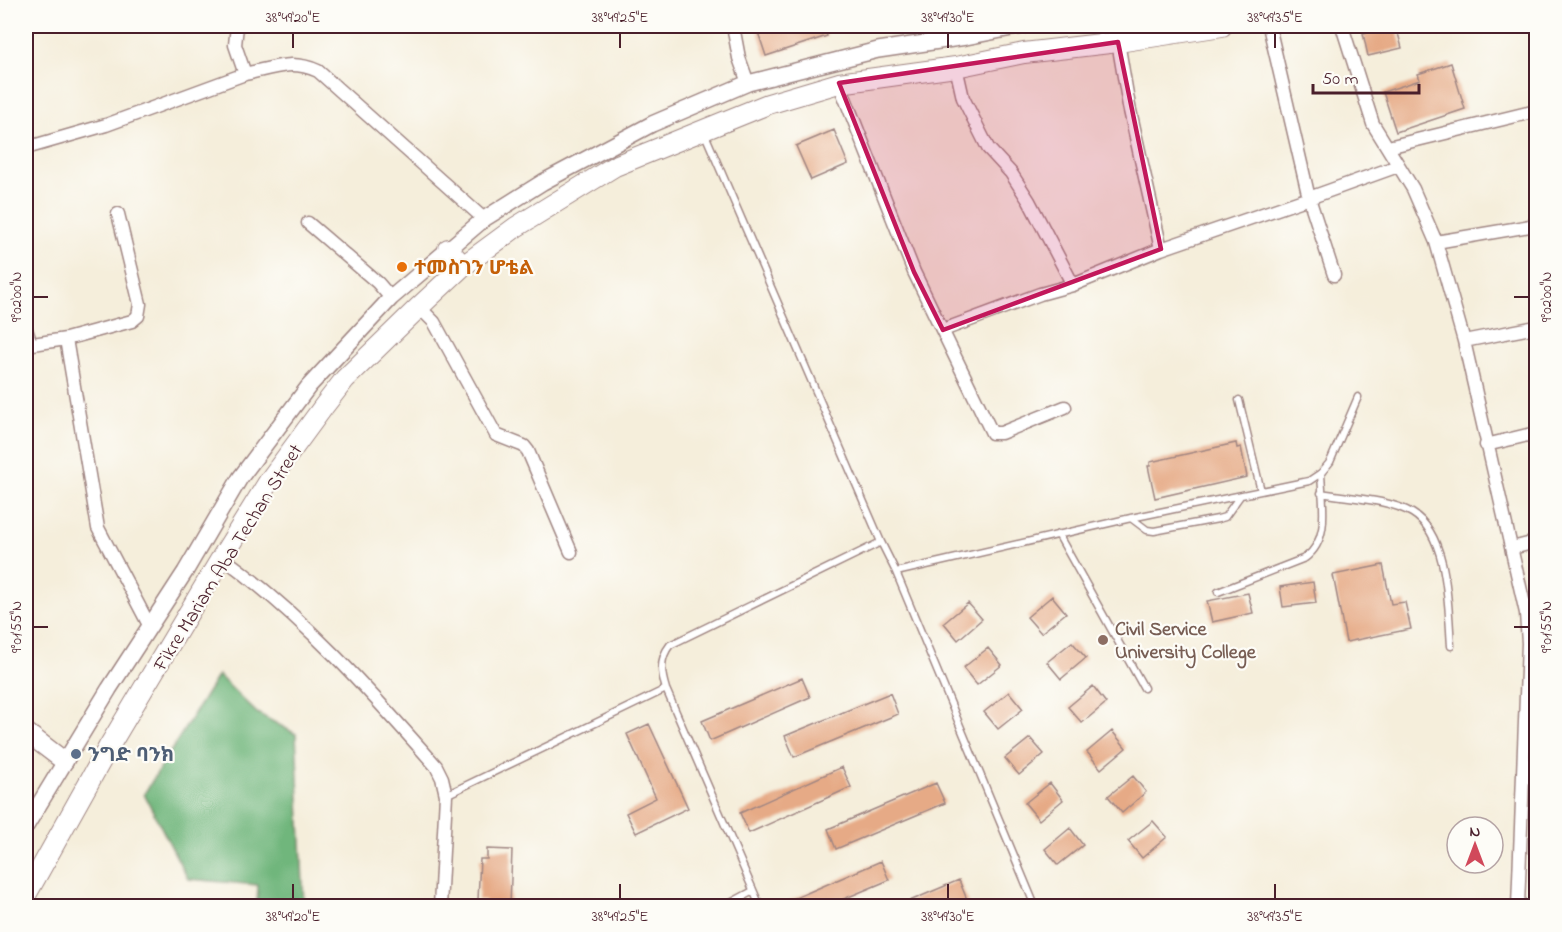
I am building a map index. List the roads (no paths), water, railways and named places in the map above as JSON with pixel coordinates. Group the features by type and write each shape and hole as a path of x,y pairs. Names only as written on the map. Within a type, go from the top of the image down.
{"main road":[{"name":"Fikre Mariam Aba Techan Street","path":"26,895 108,748 269,481 345,379 463,266 516,227 615,166 768,104 839,83 956,67 1024,53 1118,42 1222,26"},
{"path":"448,249 463,266"},
{"path":"26,732 64,761"}],"street":[{"path":"237,26 235,45 245,74"},
{"path":"733,26 739,58 748,83"},
{"path":"26,826 149,625 185,572 240,477 309,386 391,298 484,219 543,182 652,124 748,83 878,50 1022,26"},
{"path":"1269,26 1309,198 1334,275"},
{"path":"1342,26 1373,124 1413,189 1437,242 1464,341 1526,613 1528,643 1518,906"},
{"path":"1118,42 1129,106 1161,249"},
{"path":"26,148 106,125 245,74 291,64 304,65 318,71 484,219"},
{"path":"956,67 963,98 988,148 1011,173 1029,201 1073,285"},
{"path":"839,83 914,272 992,433 1001,433 1065,407"},
{"path":"1388,147 1536,111"},
{"path":"942,330 1040,294 1073,285 1161,249 1398,166"},
{"path":"26,329 28,345 66,339 132,321 138,316 140,304 118,214"},
{"path":"308,223 378,283 391,298"},
{"path":"1437,242 1536,225"},
{"path":"419,307 434,322 496,435 524,446 528,451 571,552"},
{"path":"1464,341 1536,327"},
{"path":"66,339 98,528 149,625"},
{"path":"1486,445 1536,433"},
{"path":"1512,548 1536,542"},
{"path":"222,557 261,586 366,686 436,766 446,795 440,906"}],"lane":[{"path":"704,131 896,572 1035,906"},
{"path":"896,572 1058,534 1309,481 1321,473 1330,462 1358,397"},
{"path":"1239,400 1261,492"},
{"path":"1218,592 1305,558 1315,551 1323,534 1321,473"},
{"path":"1322,493 1393,506 1412,513 1430,530 1444,570 1451,646"},
{"path":"1131,518 1147,530 1154,531 1218,519 1225,517 1240,496"},
{"path":"1058,534 1144,688"},
{"path":"760,906 666,689 660,673 664,653 670,645 881,542"},
{"path":"446,795 666,689"},
{"path":"725,906 753,891"}],"place":[{"name":"ተመስገን ሆቴል","path":"402,267"},
{"name":"Civil Service University College","path":"1103,640"},
{"name":"ንግድ ባንክ","path":"76,754"}]}
